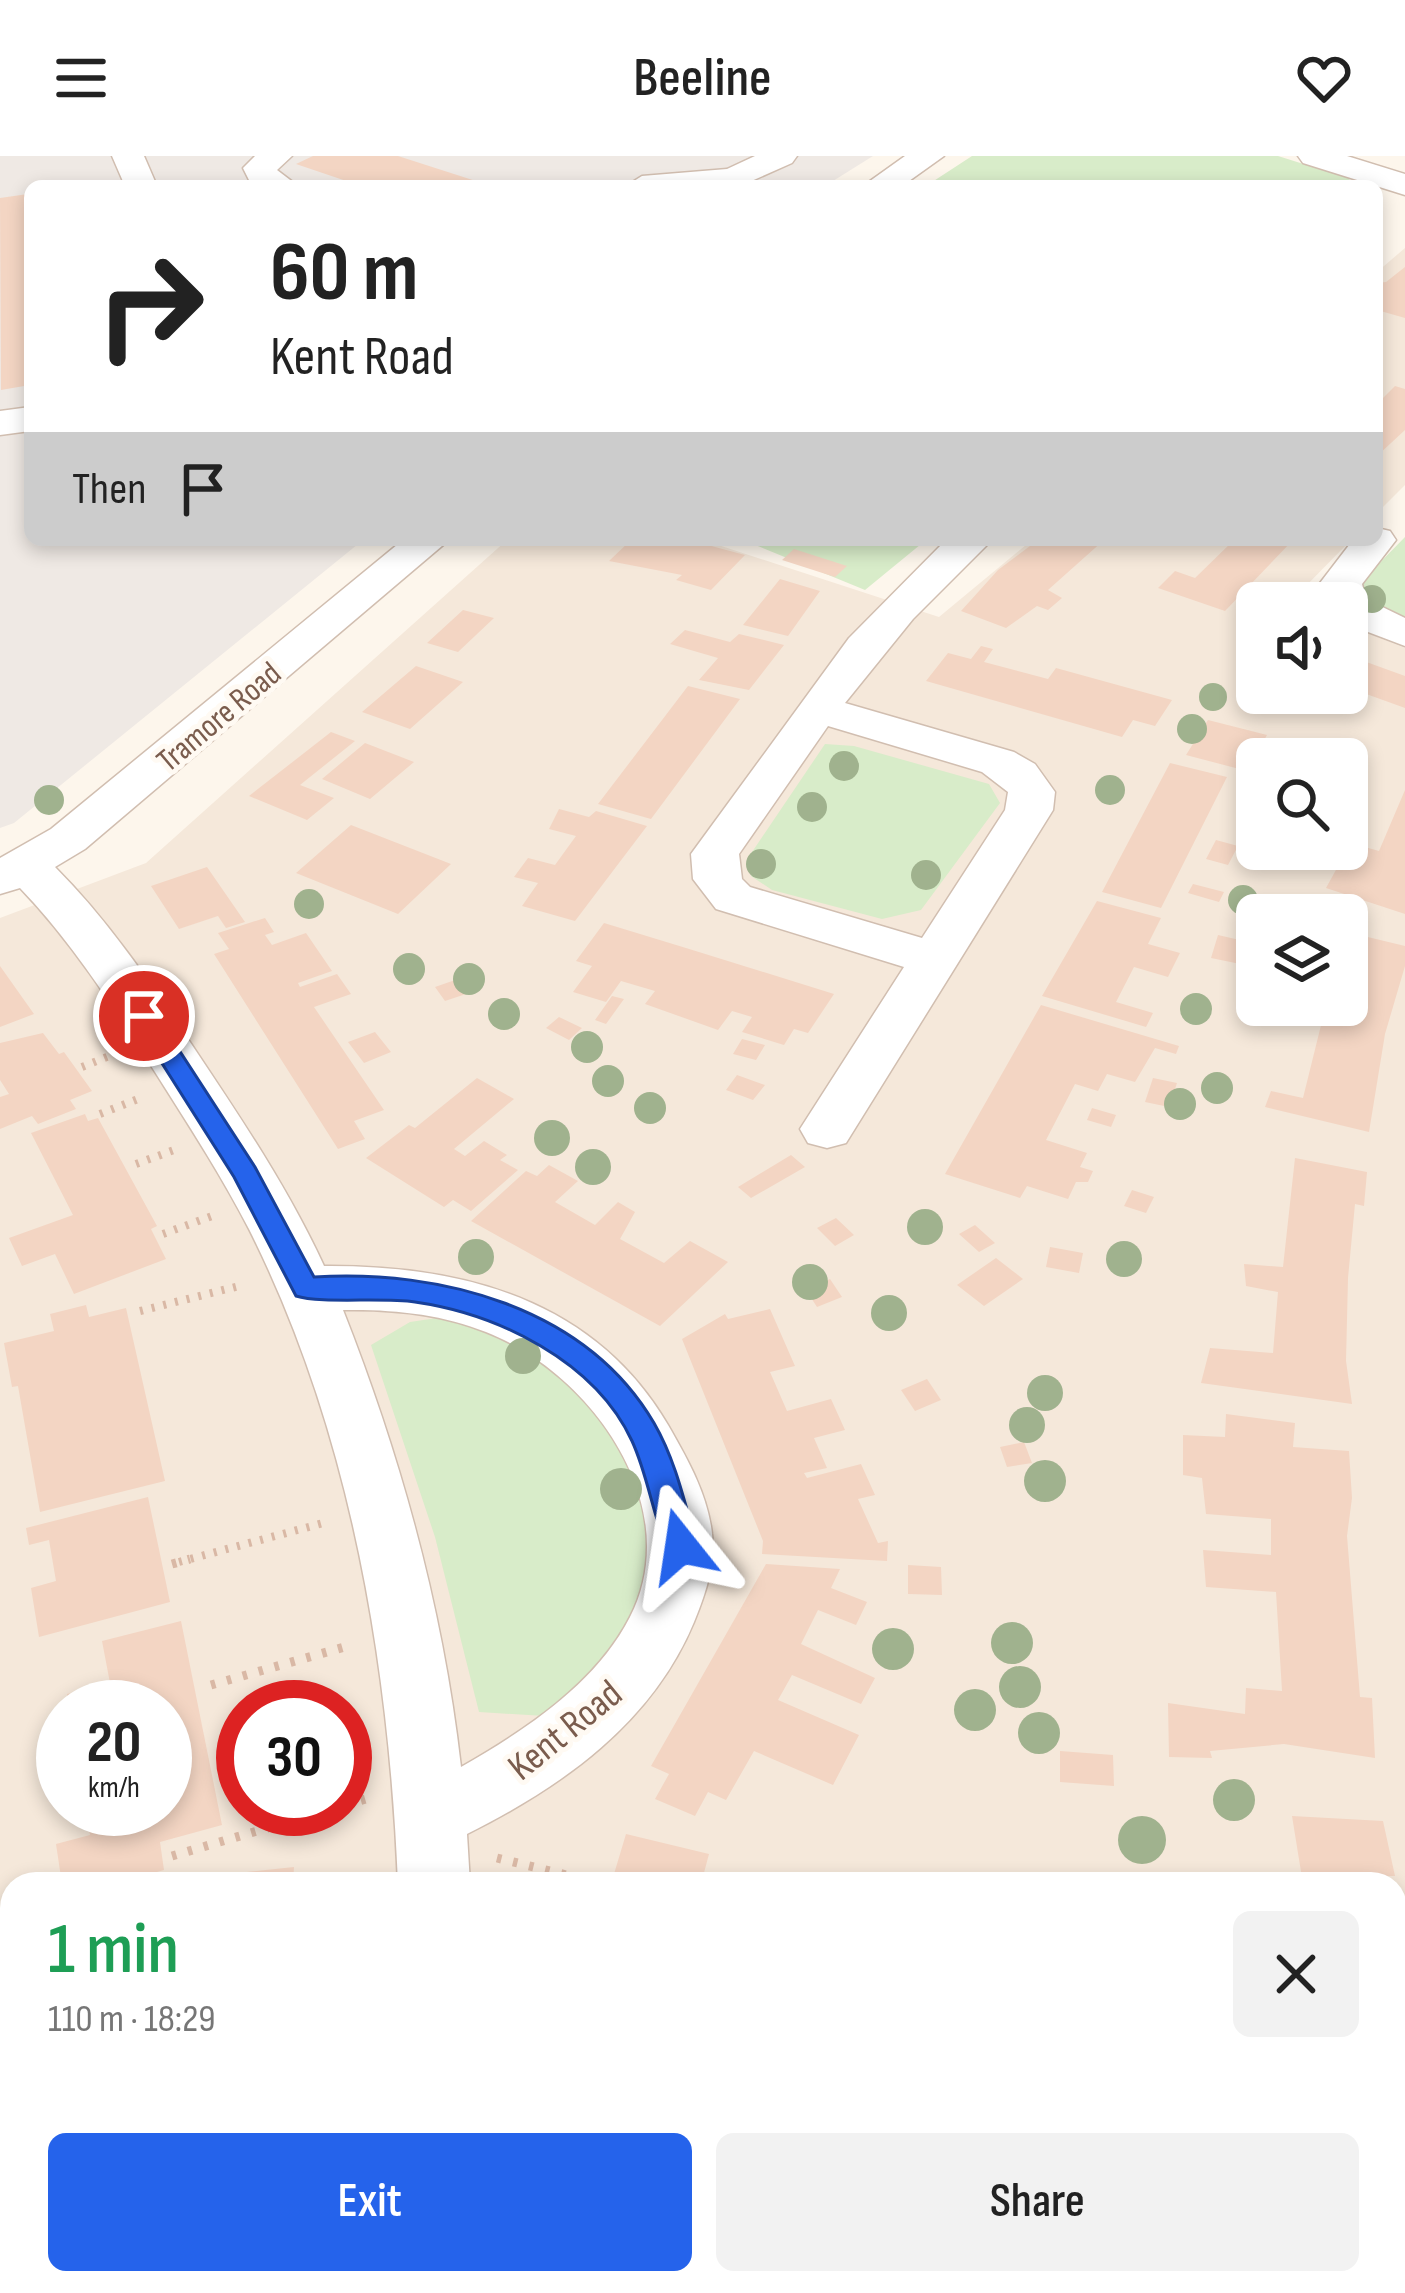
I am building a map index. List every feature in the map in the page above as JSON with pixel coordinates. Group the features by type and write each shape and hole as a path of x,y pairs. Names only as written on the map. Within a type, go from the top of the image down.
{"street":[{"path":"270,180 259,168 276,156"},
{"path":"710,180 733,178 781,156"},
{"path":"889,180 928,156"},
{"path":"1314,156 1405,185"},
{"path":"1383,531 1405,507"},
{"name":"Tramore Road","path":"13,873 132,787 417,546"},
{"path":"931,958 733,898 717,884 716,854 818,709 919,582 964,546"},
{"path":"1342,582 1370,546"},
{"path":"1368,619 1405,633"},
{"path":"818,709 998,762 1019,774 1032,792 1029,810 931,958 827,1129"},
{"path":"13,873 53,892 160,1038 245,1173 284,1284 361,1445 395,1563 448,1851"},
{"name":"Kent Road","path":"284,1284 417,1291 505,1312 543,1332 597,1375 641,1428 677,1522 681,1546 668,1605 628,1677 582,1721 512,1774 448,1851"}],"path":[{"path":"100,1114 160,1091"},
{"path":"136,1164 193,1143"},
{"path":"163,1234 227,1210"},
{"path":"140,1311 284,1284"},
{"path":"172,1564 344,1518"},
{"path":"211,1685 354,1645"},
{"path":"172,1856 240,1836"},
{"path":"448,1851 548,1872"}],"shaded area":[{"path":"0,156 873,156 835,180 24,180 24,546 356,546 14,823 0,828"},
{"path":"1405,248 1405,485 1383,507 1383,267"},
{"path":"500,546 721,546 939,617 1025,546 1345,546 1310,582 1236,582 1236,714 1368,714 1368,633 1405,648 1405,1872 0,1872 0,918 146,863"}],"green space":[{"path":"972,156 1278,156 1350,180 935,180"},
{"path":"1405,537 1405,623 1368,597 1368,582 1361,582"},
{"path":"758,546 919,546 865,590"},
{"path":"825,744 854,746 989,784 1000,803 921,910 882,919 772,890 751,876 748,858"},
{"path":"437,1318 482,1325 525,1345 565,1376 600,1414 627,1458 644,1505 650,1552 634,1618 602,1665 545,1716 479,1712 435,1537 371,1345 410,1322"}],"building":[{"path":"313,156 398,156 473,180 343,180 296,164"},
{"path":"24,195 24,386 1,390 0,198"},
{"path":"1405,267 1405,318 1383,312 1386,282"},
{"path":"1395,386 1405,389 1405,430 1383,450 1383,398"},
{"path":"625,546 711,546 745,555 711,590 676,580 682,575 609,561"},
{"path":"1030,546 1097,546 1048,590 1062,598 1048,610 1037,606 1006,628 961,611 998,570"},
{"path":"1228,546 1287,546 1253,582 1236,582 1236,600 1225,611 1158,588 1175,571 1195,578"},
{"path":"794,549 847,566 835,577 782,560"},
{"path":"780,579 820,591 788,636 743,625"},
{"path":"463,610 494,618 458,652 427,643"},
{"path":"685,630 730,642 739,634 784,645 749,690 699,680 718,658 670,644"},
{"path":"981,646 993,649 984,662 1048,679 1056,668 1172,700 1155,726 1133,720 1122,737 926,681 948,653 971,659"},
{"path":"1368,663 1405,676 1405,708 1368,695"},
{"path":"416,666 463,682 410,729 362,712"},
{"path":"688,686 740,699 651,819 598,804"},
{"path":"1208,720 1267,735 1236,738 1236,768 1186,755"},
{"path":"331,732 355,741 300,785 334,798 307,820 249,796"},
{"path":"365,743 414,762 370,799 322,779"},
{"path":"1170,763 1227,777 1161,908 1102,892"},
{"path":"1405,790 1405,914 1368,902 1368,894 1326,888 1336,870 1368,870 1368,848 1379,851"},
{"path":"559,809 589,817 596,811 647,826 575,921 522,906 538,883 514,877 528,858 555,865 576,836 549,829"},
{"path":"351,825 451,864 398,914 296,873"},
{"path":"1216,840 1236,845 1228,865 1206,859"},
{"path":"207,867 245,922 226,928 218,916 179,929 151,886"},
{"path":"1193,884 1224,892 1219,902 1188,893"},
{"path":"1097,901 1161,918 1148,944 1180,953 1168,977 1134,967 1116,1002 1153,1013 1146,1027 1042,996"},
{"path":"265,918 274,932 265,935 272,945 306,933 332,971 298,983 300,987 337,974 351,994 314,1007 384,1110 354,1121 365,1139 338,1149 214,954 229,949 218,933"},
{"path":"604,923 834,994 808,1033 794,1029 784,1045 742,1032 752,1017 732,1011 718,1030 645,1004 655,991 621,981 606,1002 573,992 592,966 576,961"},
{"path":"1218,935 1236,939 1236,963 1211,958"},
{"path":"1368,937 1405,946 1405,966 1385,1034 1369,1132 1265,1107 1271,1091 1303,1098 1321,1026 1368,1026"},
{"path":"0,966 34,1014 0,1027"},
{"path":"458,979 469,993 445,1001 435,987"},
{"path":"612,996 624,999 606,1024 595,1020"},
{"path":"1041,1005 1179,1046 1176,1054 1155,1048 1135,1082 1107,1074 1098,1091 1075,1084 1046,1140 1087,1153 1080,1167 1093,1171 1088,1182 1076,1182 1068,1199 1027,1186 1020,1198 945,1174"},
{"path":"559,1017 582,1028 569,1040 546,1028"},
{"path":"375,1032 391,1052 364,1063 348,1042"},
{"path":"43,1033 59,1054 64,1052 92,1091 70,1100 76,1109 38,1124 32,1116 0,1129 0,1097 9,1094 0,1080 0,1043"},
{"path":"742,1039 765,1045 756,1060 733,1054"},
{"path":"737,1075 765,1085 753,1100 726,1090"},
{"path":"477,1078 514,1099 454,1149 465,1156 484,1141 507,1155 500,1160 518,1170 471,1211 453,1200 444,1207 366,1158 409,1125 415,1128"},
{"path":"1153,1078 1177,1083 1169,1107 1145,1102"},
{"path":"1092,1108 1116,1115 1111,1127 1087,1120"},
{"path":"85,1114 88,1121 98,1118 157,1226 151,1229 166,1259 74,1294 55,1254 22,1266 9,1238 73,1215 31,1133"},
{"path":"791,1155 805,1167 751,1198 738,1187"},
{"path":"1295,1158 1367,1172 1364,1206 1355,1204 1348,1278 1346,1361 1352,1404 1201,1383 1210,1348 1273,1353 1278,1292 1246,1286 1244,1264 1283,1267"},
{"path":"549,1165 578,1181 555,1202 595,1225 618,1202 635,1212 620,1239 664,1263 690,1241 728,1262 660,1326 471,1221 526,1171 537,1176"},
{"path":"1132,1190 1154,1197 1146,1213 1124,1206"},
{"path":"836,1218 854,1235 835,1246 817,1228"},
{"path":"975,1225 995,1243 979,1252 959,1234"},
{"path":"1050,1247 1083,1253 1079,1273 1046,1267"},
{"path":"996,1258 1023,1279 984,1306 957,1285"},
{"path":"830,1279 842,1297 817,1307 806,1290"},
{"path":"86,1305 89,1317 126,1308 165,1481 40,1512 18,1386 12,1387 4,1343 54,1331 50,1314"},
{"path":"770,1309 795,1366 770,1372 787,1411 831,1399 845,1430 814,1438 827,1468 804,1473 807,1478 861,1464 875,1495 858,1499 878,1543 888,1541 887,1561 762,1554 763,1541 682,1339 725,1314 728,1319"},
{"path":"927,1379 941,1400 915,1411 901,1390"},
{"path":"1226,1414 1295,1423 1293,1447 1349,1451 1352,1498 1347,1536 1360,1697 1372,1698 1375,1758 1284,1744 1210,1751 1212,1758 1169,1757 1168,1703 1245,1714 1246,1688 1282,1691 1276,1592 1206,1587 1203,1550 1271,1555 1271,1519 1206,1514 1202,1478 1183,1475 1183,1435 1225,1437"},
{"path":"1024,1442 1032,1463 1007,1467 1000,1447"},
{"path":"148,1497 170,1602 39,1637 31,1588 56,1581 49,1540 29,1545 26,1528"},
{"path":"766,1564 840,1569 831,1588 867,1602 856,1625 818,1610 801,1644 875,1678 861,1704 792,1675 778,1700 859,1735 833,1785 754,1751 726,1800 708,1792 695,1816 655,1799 669,1774 651,1766"},
{"path":"908,1565 941,1567 942,1595 908,1594"},
{"path":"181,1621 216,1795 216,1827 192,1833 192,1680 109,1680 102,1641"},
{"path":"1060,1751 1113,1755 1114,1786 1060,1782"},
{"path":"1292,1816 1383,1821 1394,1872 1301,1872"},
{"path":"626,1834 709,1854 704,1872 615,1872"},
{"path":"86,1836 182,1836 160,1842 164,1870 157,1872 60,1872 56,1844"},
{"path":"294,1867 294,1872 247,1872"}],"route":[{"path":"144,1016 245,1173 306,1288 417,1291 505,1312 543,1332 597,1375 641,1428 663,1477 681,1546"}]}
